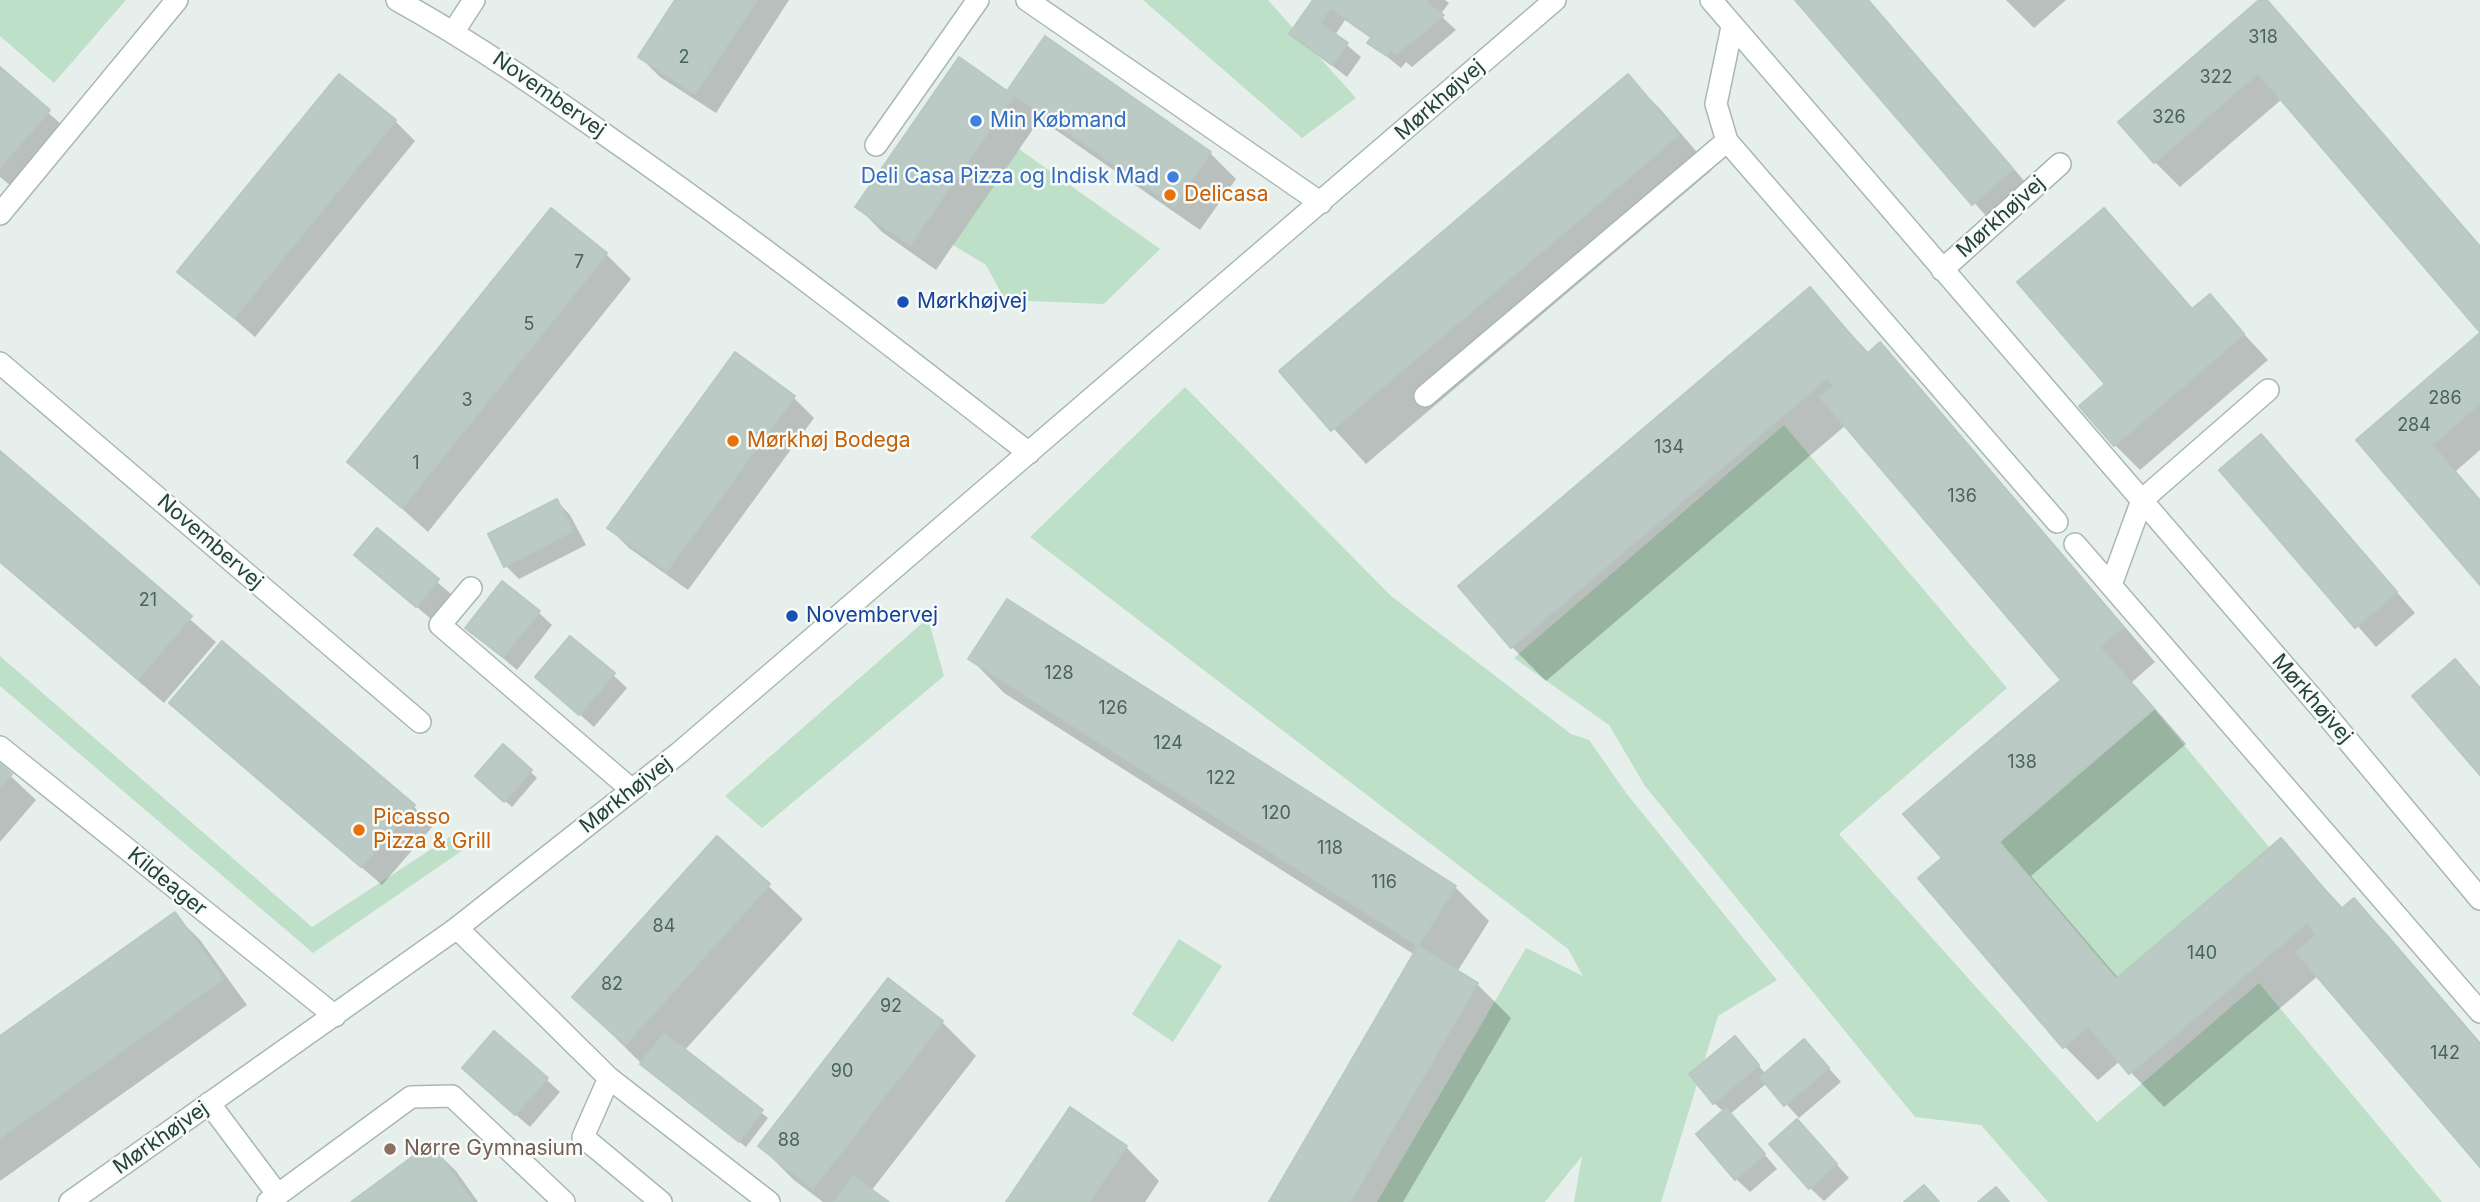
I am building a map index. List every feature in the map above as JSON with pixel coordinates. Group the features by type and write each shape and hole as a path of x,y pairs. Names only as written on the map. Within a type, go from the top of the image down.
{"street":[{"path":"0,214 177,0"},
{"name":"Novembervej","path":"397,0 454,31 675,183 876,333 1029,453"},
{"path":"454,31 474,0"},
{"path":"876,145 978,0"},
{"path":"1027,0 1321,203"},
{"name":"Mørkhøjvej","path":"71,1202 457,928 632,790 796,656 1555,0"},
{"name":"Mørkhøjvej","path":"1711,0 2142,500 2480,899"},
{"path":"1732,27 1716,104 1727,141 2057,522"},
{"path":"1425,396 1727,141"},
{"name":"Mørkhøjvej","path":"1942,270 2060,164"},
{"name":"Novembervej","path":"0,363 419,722"},
{"path":"2111,585 2142,500 2268,390"},
{"path":"2076,544 2480,1012"},
{"path":"471,588 440,625 632,790"},
{"name":"Kildeager","path":"0,747 335,1016"},
{"path":"457,928 609,1078 769,1202"},
{"path":"609,1078 583,1138 661,1202"},
{"path":"209,1103 273,1198 411,1097 452,1097 564,1202"}],"green space":[{"path":"0,0 126,0 54,83 0,36"},
{"path":"1143,0 1268,0 1356,98 1302,138"},
{"path":"1019,149 1160,249 1104,304 1005,300 986,265 953,245"},
{"path":"1185,387 1391,596 1571,734 1589,740 1627,794 1777,980 1718,1016 1661,1202 1574,1202 1582,1156 1545,1202 1377,1202 1526,948 1583,976 1568,949 1030,537"},
{"path":"1784,425 2007,688 1839,834 2097,1122 2259,983 2442,1202 2048,1202 1981,1125 1915,1117 1645,786 1609,725 1514,658"},
{"path":"928,618 944,676 762,828 725,796"},
{"path":"0,656 312,927 453,835 463,838 466,848 313,953 0,686"},
{"path":"2154,709 2270,848 2116,979 1999,842"},
{"path":"1179,939 1222,966 1173,1042 1132,1014"}],"building":[{"path":"675,0 757,0 695,94 638,57"},
{"path":"1313,0 1336,0 1320,23 1348,43 1332,65 1289,34"},
{"path":"1337,0 1428,0 1426,3 1444,15 1397,54 1391,50 1387,56 1367,43 1372,37 1331,8"},
{"path":"1795,0 1868,0 2013,169 1972,205"},
{"path":"2259,0 2267,0 2480,247 2480,332 2258,73 2154,163 2118,122"},
{"path":"1045,36 1211,152 1174,206 1014,95 910,245 855,207 959,57 1007,91"},
{"path":"0,67 50,110 0,167"},
{"path":"339,74 396,120 234,318 177,272"},
{"path":"1628,74 1679,135 1331,431 1279,371"},
{"path":"551,208 607,253 402,508 347,462"},
{"path":"2104,208 2192,309 2210,294 2244,334 2114,446 2079,406 2105,384 2017,282"},
{"path":"1810,287 1867,354 1880,342 2123,627 2100,647 2154,709 1999,842 2116,979 2281,838 2341,909 2354,898 2480,1045 2480,1167 2296,952 2316,935 2307,923 2129,1074 2088,1026 2063,1048 1918,878 1942,858 1903,814 2061,680 1820,397 1834,386 1827,378 1511,648 1458,586"},
{"path":"2480,333 2480,403 2432,445 2480,501 2480,585 2356,440"},
{"path":"735,352 795,396 667,571 607,528"},
{"path":"2261,434 2397,592 2355,628 2219,470"},
{"path":"0,451 192,616 138,679 0,561"},
{"path":"557,499 573,531 504,567 488,534"},
{"path":"377,528 439,579 416,607 354,555"},
{"path":"502,581 540,611 503,657 465,628"},
{"path":"1007,599 1456,886 1418,946 968,659"},
{"path":"570,636 615,673 579,715 535,677"},
{"path":"222,641 415,805 361,867 169,703"},
{"path":"2455,659 2480,688 2480,775 2412,696"},
{"path":"503,744 532,770 504,802 475,776"},
{"path":"0,764 12,774 0,787"},
{"path":"717,836 770,884 625,1045 572,997"},
{"path":"175,912 223,979 0,1138 0,1036"},
{"path":"1418,946 1478,983 1350,1202 1269,1202"},
{"path":"888,978 943,1021 813,1189 758,1146"},
{"path":"494,1031 548,1078 515,1115 462,1068"},
{"path":"664,1033 763,1110 739,1142 640,1064"},
{"path":"1735,1036 1759,1065 1713,1104 1689,1074"},
{"path":"1804,1039 1829,1068 1784,1106 1760,1077"},
{"path":"1070,1107 1127,1146 1089,1202 1006,1202"},
{"path":"1726,1108 1765,1154 1735,1180 1696,1134"},
{"path":"1797,1119 1837,1164 1809,1189 1769,1144"},
{"path":"431,1143 473,1202 351,1202"},
{"path":"853,1176 889,1202 834,1202"},
{"path":"1924,1185 1939,1202 1904,1202"},
{"path":"1996,1187 2009,1202 1978,1202"}],"place":[{"name":"Min Købmand","path":"976,121"},
{"name":"Deli Casa Pizza og Indisk Mad","path":"1173,177"},
{"name":"Delicasa","path":"1170,195"},
{"name":"Mørkhøjvej","path":"903,302"},
{"name":"Mørkhøj Bodega","path":"733,441"},
{"name":"Novembervej","path":"792,616"},
{"name":"Picasso Pizza & Grill","path":"359,830"},
{"name":"Nørre Gymnasium","path":"390,1149"}]}
